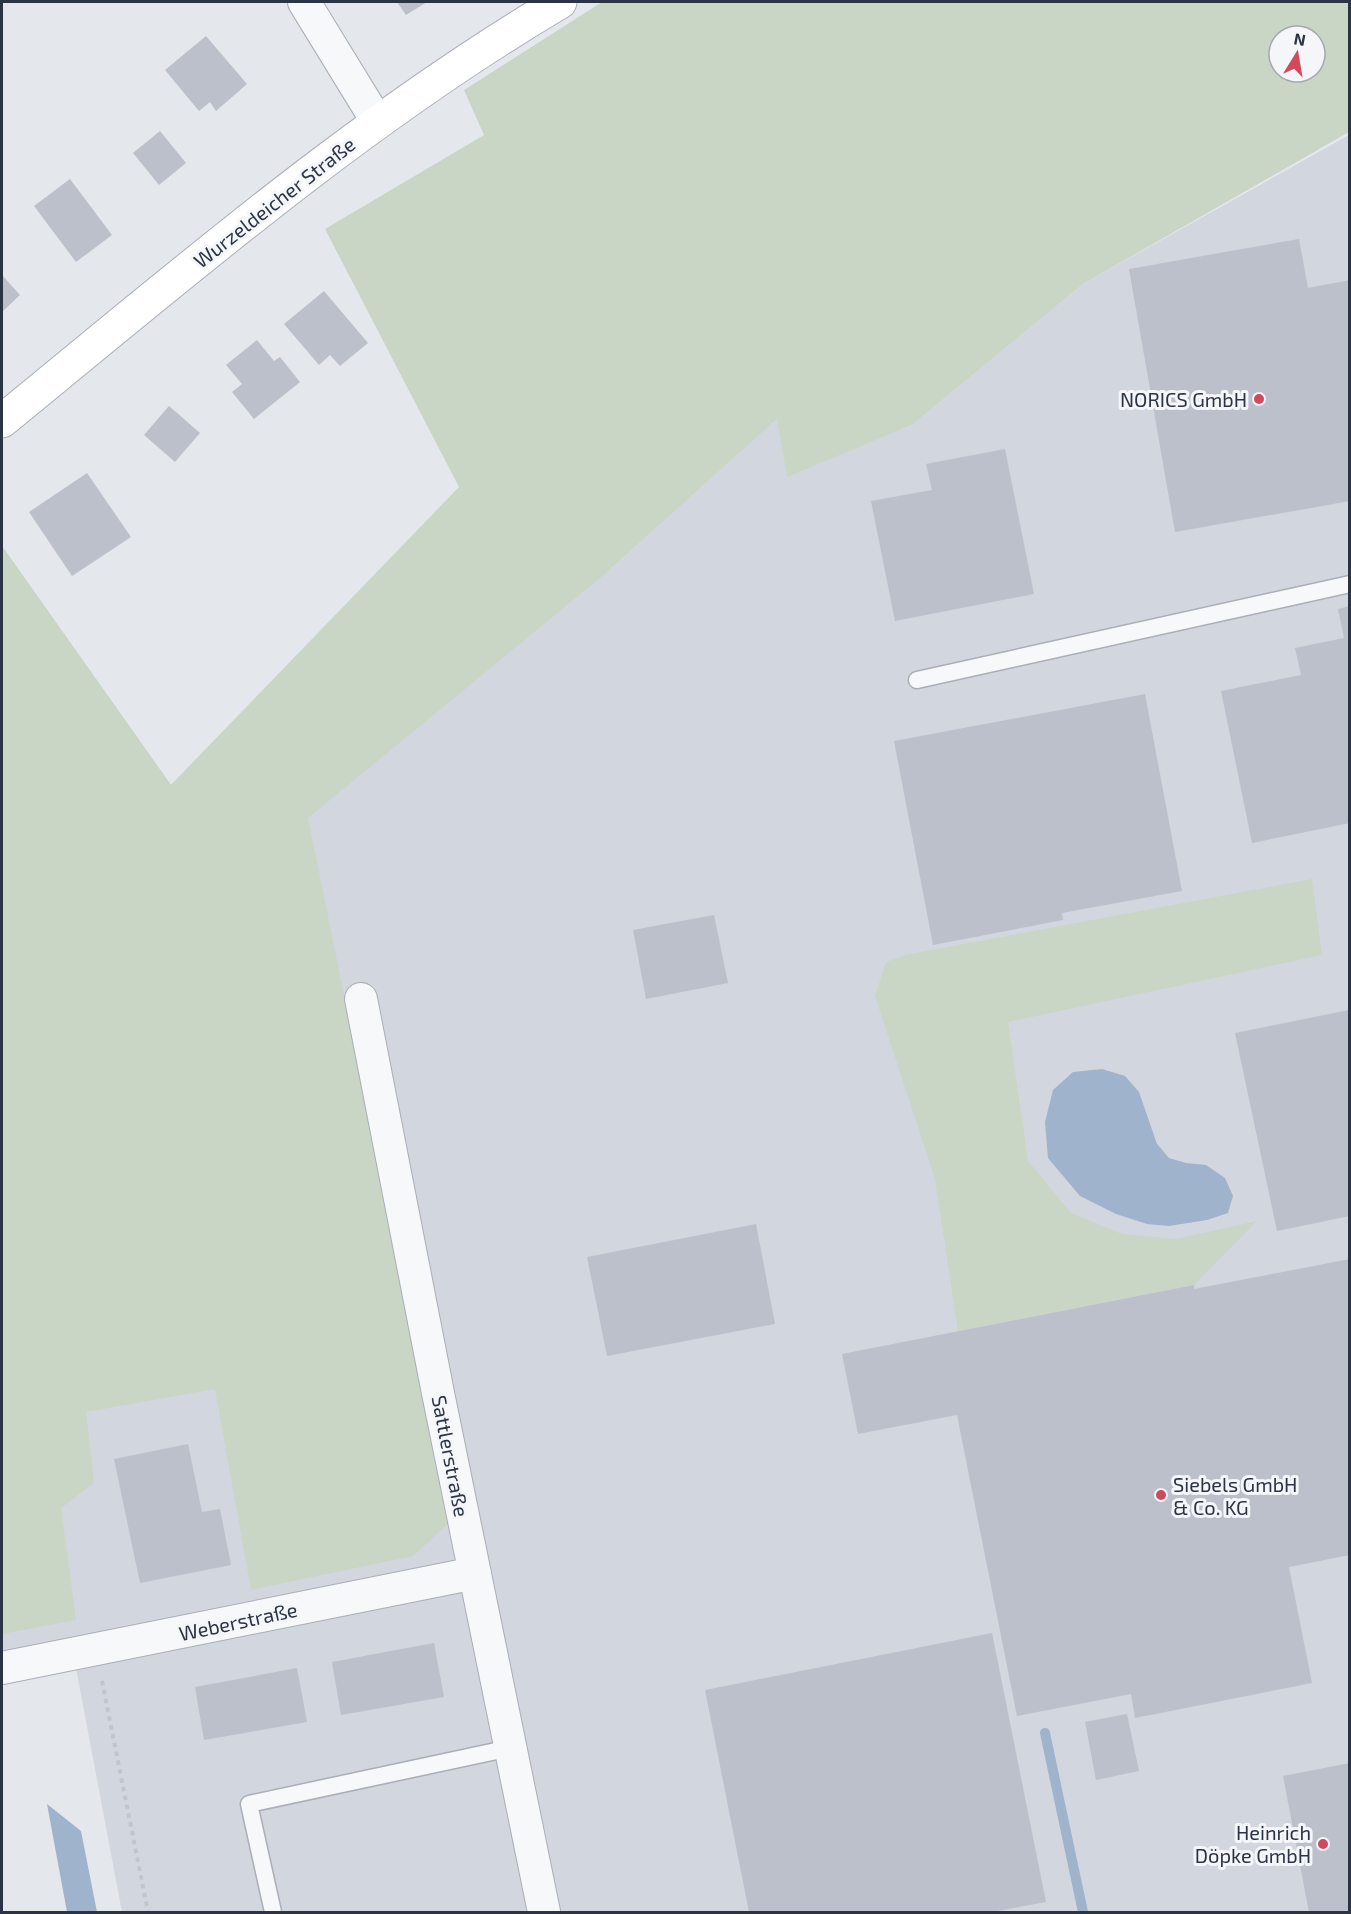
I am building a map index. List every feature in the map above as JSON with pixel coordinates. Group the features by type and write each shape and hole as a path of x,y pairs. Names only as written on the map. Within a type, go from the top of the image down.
{"main road":[{"name":"Wurzeldeicher Straße","path":"2,420 234,232 377,121 513,29 560,2"}],"street":[{"path":"304,2 377,121"},
{"name":"Sattlerstraße","path":"361,999 544,1912"},
{"name":"Weberstraße","path":"2,1668 475,1573"}],"lane":[{"path":"917,680 1350,584"},
{"path":"273,1912 249,1804 510,1748"}],"path":[{"path":"96,1650 148,1912"}],"shaded area":[{"path":"1349,135 1349,1912 122,1912 76,1668 2,1682 2,546 171,785 460,487 606,573 778,418 787,476 912,425 1083,284"}],"green space":[{"path":"602,2 1349,2 1349,132 1083,284 912,425 787,477 777,419 606,573 308,818 451,1521 413,1556 251,1590 215,1389 86,1412 94,1483 61,1508 76,1620 2,1634 2,546 171,785 459,487 325,229 484,135 464,90"},
{"path":"1312,879 1322,955 1008,1022 1028,1161 1071,1213 1122,1234 1176,1239 1257,1221 1194,1285 958,1331 935,1179 875,996 886,962 905,955"}],"water":[{"path":"1102,1069 1125,1076 1139,1092 1157,1144 1169,1158 1206,1165 1225,1178 1233,1196 1228,1213 1207,1220 1169,1226 1147,1224 1116,1214 1080,1196 1048,1158 1045,1122 1053,1090 1073,1072"},
{"path":"47,1804 81,1831 97,1912 67,1912"}],"building":[{"path":"397,2 427,2 406,15"},
{"path":"206,36 247,84 216,111 210,102 199,111 165,70"},
{"path":"160,131 186,163 159,185 133,153"},
{"path":"70,179 112,235 76,262 34,206"},
{"path":"1299,239 1308,288 1350,280 1350,501 1175,532 1129,269"},
{"path":"2,275 20,295 2,312"},
{"path":"324,291 368,343 340,366 330,355 319,365 284,324"},
{"path":"257,340 274,361 280,357 300,382 254,419 232,392 242,384 226,365"},
{"path":"169,406 200,433 175,462 144,435"},
{"path":"1005,449 1034,594 895,621 871,501 932,490 926,464"},
{"path":"87,473 131,537 72,576 29,512"},
{"path":"1350,606 1350,823 1252,843 1221,691 1301,675 1295,648 1344,638 1338,609"},
{"path":"1145,694 1182,891 1062,913 1063,920 933,945 894,741"},
{"path":"714,915 728,983 646,999 633,930"},
{"path":"1349,1010 1350,1216 1277,1231 1235,1033"},
{"path":"756,1224 775,1324 607,1356 587,1257"},
{"name":"Siebels GmbH & Co. KG","path":"1350,1259 1350,1555 1289,1567 1312,1683 1135,1718 1131,1694 1017,1716 957,1415 858,1434 842,1354 1194,1285 1194,1289"},
{"path":"188,1444 202,1512 220,1509 231,1565 140,1583 114,1459"},
{"path":"992,1633 1046,1902 992,1912 749,1912 705,1690"},
{"path":"434,1643 444,1697 341,1715 332,1662"},
{"path":"297,1668 307,1722 204,1740 195,1687"},
{"path":"1127,1714 1139,1771 1096,1780 1085,1722"},
{"name":"Heinrich Döpke GmbH","path":"1350,1763 1350,1912 1309,1912 1283,1776"}],"waterway":[{"path":"1045,1733 1083,1912"}],"place":[{"name":"NORICS GmbH","path":"1259,399"},
{"name":"Siebels GmbH & Co. KG","path":"1161,1495"},
{"name":"Heinrich Döpke GmbH","path":"1323,1844"}]}
